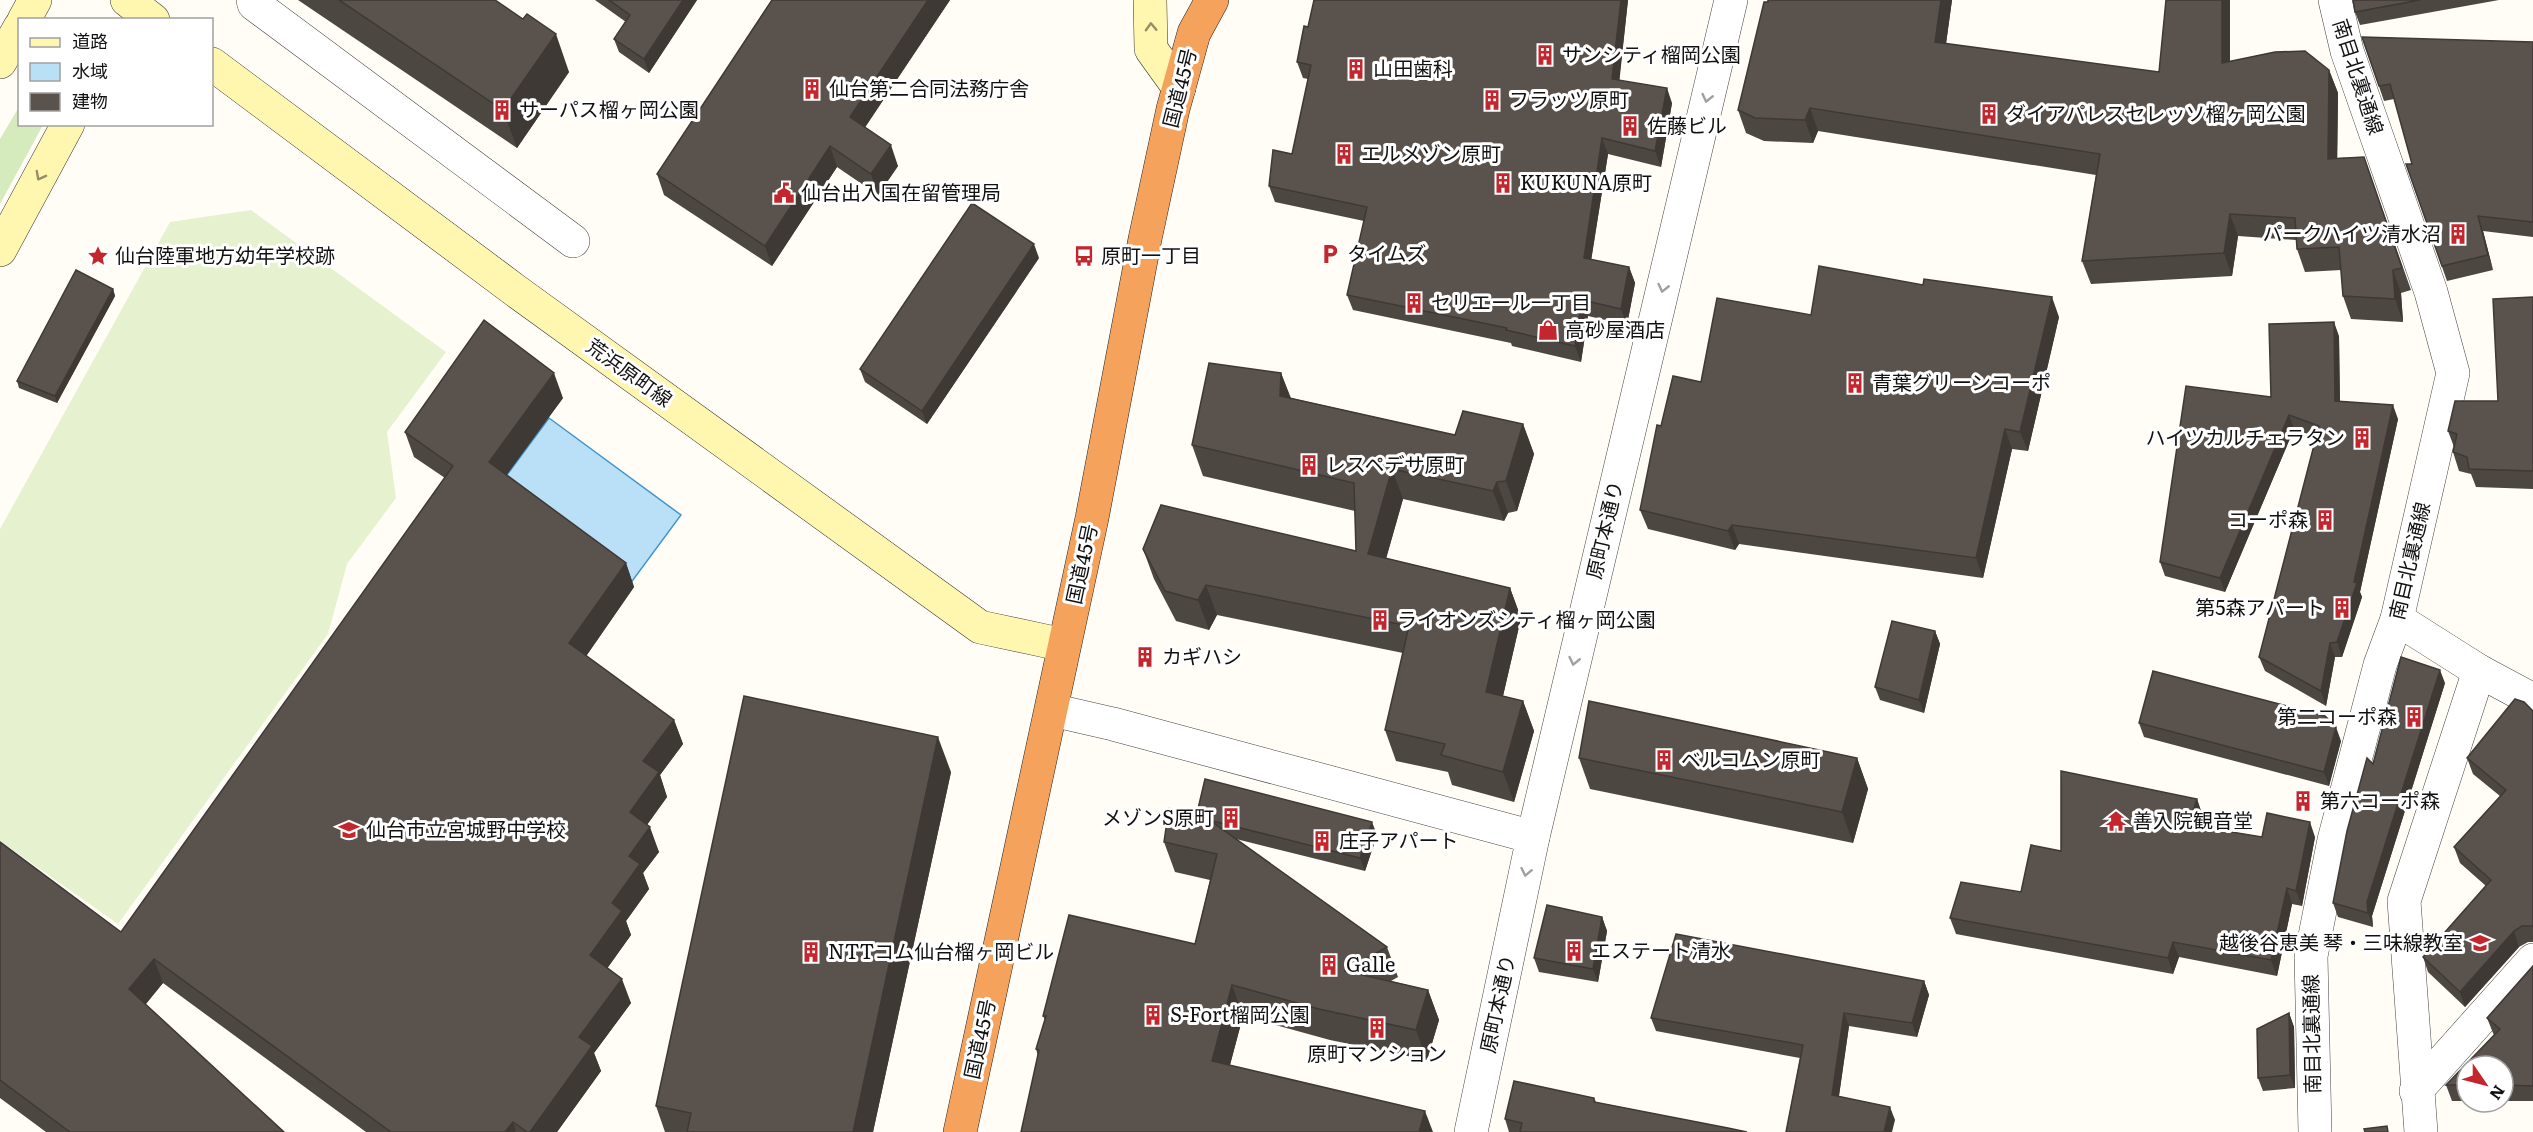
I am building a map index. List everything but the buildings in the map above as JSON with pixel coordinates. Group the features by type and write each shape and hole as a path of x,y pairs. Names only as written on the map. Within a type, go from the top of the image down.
{"highway":[{"name":"国道45号","path":"960,1132 1092,518 1145,239 1179,88 1194,33 1212,0"}],"main road":[{"path":"25,18 35,0"},
{"path":"1150,0 1151,49 1179,88"},
{"path":"0,62 18,30"},
{"name":"荒浜原町線","path":"213,65 516,291 980,627 1064,645"},
{"path":"0,250 67,126"}],"street":[{"path":"253,0 254,4 263,11 573,241"},
{"name":"原町本通り","path":"1471,1132 1533,837 1731,0"},
{"name":"南目北裏通線","path":"2315,1132 2310,956 2334,840 2380,665 2397,620 2453,373 2431,292 2347,51 2334,0"},
{"path":"2397,620 2479,671 2533,700"},
{"path":"2421,1132 2416,1091 2404,901 2479,671"},
{"path":"1052,710 1113,724 1533,837"},
{"path":"2416,1091 2533,960"}],"green space":[{"path":"18,109 18,126 42,126 0,204 0,139"},
{"path":"251,210 446,352 387,432 396,498 347,564 328,634 118,924 0,841 0,529 170,222"}],"water":[{"path":"549,418 681,515 630,584 498,487"}],"place":[{"name":"サンシティ榴岡公園","path":"1545,55"},
{"name":"山田歯科","path":"1356,69"},
{"name":"仙台第二合同法務庁舎","path":"812,89"},
{"name":"フラッツ原町","path":"1492,100"},
{"name":"サーパス榴ヶ岡公園","path":"502,110"},
{"name":"ダイアパレスセレッソ榴ヶ岡公園","path":"1989,114"},
{"name":"佐藤ビル","path":"1630,126"},
{"name":"エルメゾン原町","path":"1344,154"},
{"name":"KUKUNA原町","path":"1503,183"},
{"name":"仙台出入国在留管理局","path":"784,193"},
{"name":"パークハイツ清水沼","path":"2458,234"},
{"name":"タイムズ","path":"1330,254"},
{"name":"仙台陸軍地方幼年学校跡","path":"98,256"},
{"name":"原町一丁目","path":"1084,256"},
{"name":"セリエール一丁目","path":"1414,303"},
{"name":"高砂屋酒店","path":"1548,330"},
{"name":"青葉グリーンコーポ","path":"1855,383"},
{"name":"ハイツカルチェラタン","path":"2362,438"},
{"name":"レスペデサ原町","path":"1309,465"},
{"name":"コーポ森","path":"2325,520"},
{"name":"第5森アパート","path":"2342,608"},
{"name":"ライオンズシティ榴ヶ岡公園","path":"1380,620"},
{"name":"カギハシ","path":"1145,657"},
{"name":"第二コーポ森","path":"2414,717"},
{"name":"ベルコムン原町","path":"1664,760"},
{"name":"第六コーポ森","path":"2303,801"},
{"name":"メゾンS原町","path":"1231,818"},
{"name":"善入院観音堂","path":"2116,821"},
{"name":"仙台市立宮城野中学校","path":"349,830"},
{"name":"庄子アパート","path":"1322,841"},
{"name":"越後谷恵美 琴・三味線教室","path":"2480,943"},
{"name":"エステート清水","path":"1574,951"},
{"name":"NTTコム仙台榴ヶ岡ビル","path":"811,952"},
{"name":"Galle","path":"1329,965"},
{"name":"S-Fort榴岡公園","path":"1153,1015"},
{"name":"原町マンション","path":"1377,1028"}]}
